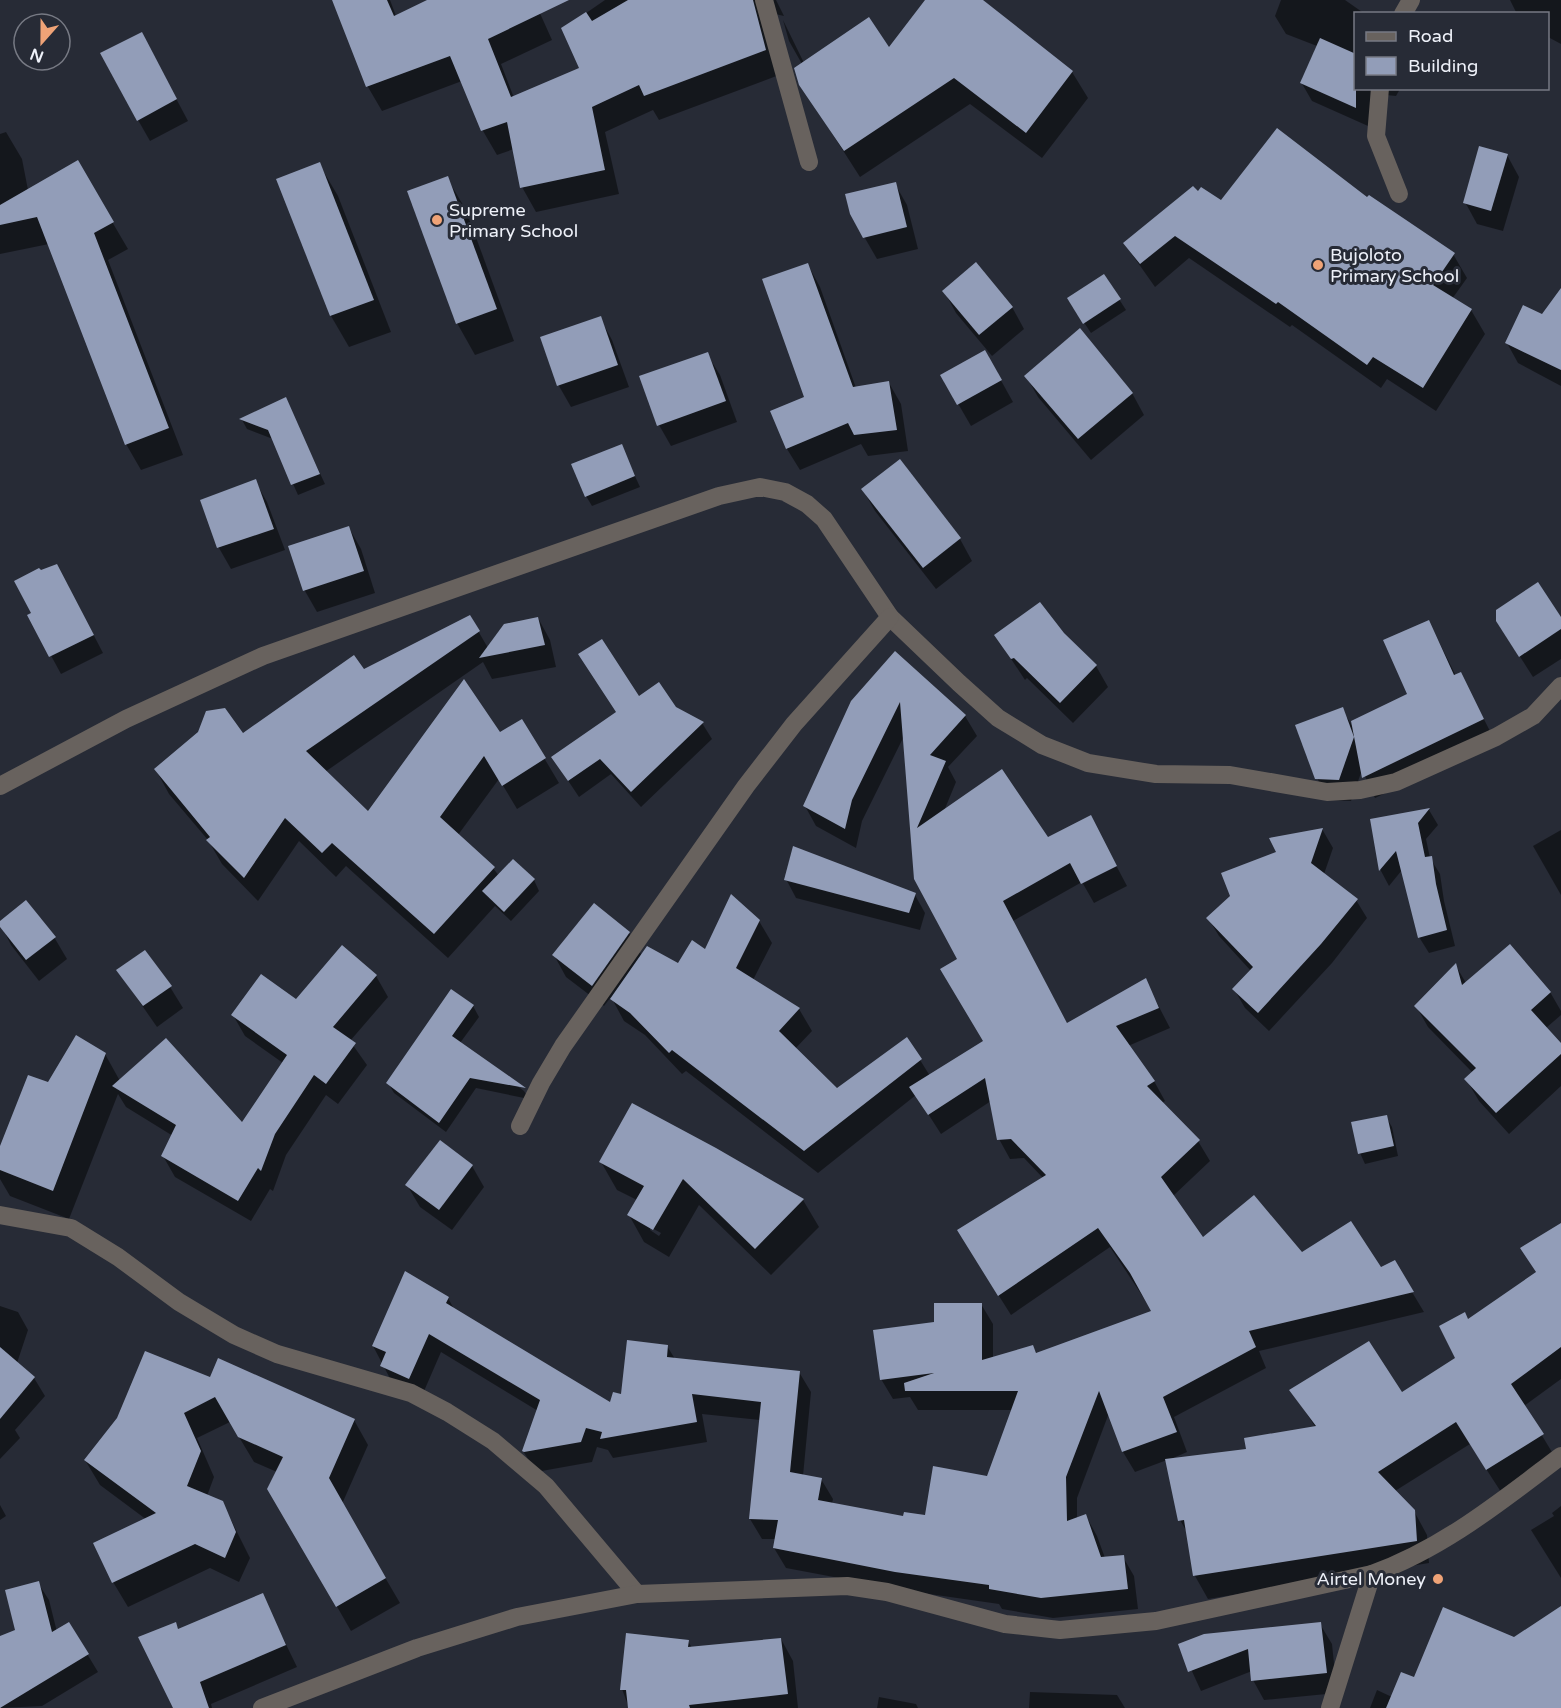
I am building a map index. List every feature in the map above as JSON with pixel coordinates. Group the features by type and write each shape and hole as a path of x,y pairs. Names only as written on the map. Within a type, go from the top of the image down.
{"street":[{"path":"764,0 809,162"},
{"path":"1380,90 1376,136 1399,194"},
{"path":"0,786 126,719 263,656 562,553 719,496 760,487 785,492 807,504 824,519 890,617 998,718 1042,745 1088,763 1119,770 1230,775 1327,792 1360,790 1396,782 1486,742 1533,716 1561,686"},
{"path":"520,1125 562,1046 746,786 794,724 890,617"},
{"path":"0,1215 71,1228 118,1257 179,1302 234,1335 277,1354 411,1393 447,1412 493,1441 546,1486 637,1594"},
{"path":"262,1708 417,1648 517,1617 637,1594 847,1586 887,1592 1005,1624 1060,1630 1156,1621 1372,1574 1402,1563 1462,1531 1561,1456"},
{"path":"1330,1708 1372,1574"}],"building":[{"path":"332,0 387,0 394,16 427,0 569,0 488,39 511,97 579,68 561,28 586,12 592,21 628,0 753,0 766,50 644,96 639,85 592,107 605,170 520,188 507,122 481,131 450,56 366,87"},
{"path":"925,0 983,0 1073,71 1026,133 954,78 844,151 799,85 794,68 869,17 889,47"},
{"path":"142,32 177,99 137,121 100,53"},
{"path":"1320,38 1354,53 1356,108 1300,83"},
{"path":"1277,128 1367,197 1369,195 1455,253 1433,285 1472,309 1423,388 1373,357 1367,365 1278,302 1276,304 1175,236 1140,264 1123,243 1193,186 1198,191 1201,187 1221,200"},
{"path":"1479,146 1508,154 1491,211 1463,203"},
{"path":"78,160 114,222 94,233 169,428 125,445 37,217 0,225 0,205"},
{"path":"320,162 374,300 330,316 276,179"},
{"path":"448,176 497,309 456,324 407,191"},
{"path":"896,182 907,227 863,238 850,214 845,194"},
{"path":"976,262 1013,307 979,335 942,291"},
{"path":"808,263 853,387 889,381 897,430 854,435 848,423 786,449 770,411 804,397 762,279"},
{"path":"1104,274 1121,299 1083,324 1067,298"},
{"path":"1561,288 1561,370 1505,343 1523,305 1542,314"},
{"path":"601,316 618,365 557,386 540,337"},
{"path":"1080,328 1133,393 1078,439 1024,376"},
{"path":"985,350 1002,380 957,405 940,375"},
{"path":"708,352 726,401 657,426 639,376"},
{"path":"286,397 320,474 291,485 268,430 239,419"},
{"path":"622,444 635,476 585,497 571,464"},
{"path":"900,459 961,538 923,568 861,489"},
{"path":"256,479 274,529 217,548 200,500"},
{"path":"349,526 364,571 303,591 288,546"},
{"path":"57,564 94,635 49,657 27,615 31,613 14,581 39,568 41,570"},
{"path":"1538,582 1561,617 1561,629 1519,657 1496,621 1496,610"},
{"path":"1040,602 1064,633 1097,665 1060,703 1014,658 1011,659 994,635"},
{"path":"470,615 480,631 306,751 368,811 464,679 500,732 522,719 546,758 502,786 484,756 440,817 495,867 434,934 332,843 322,853 285,818 244,878 206,840 210,837 154,769 198,732 206,711 225,708 243,733 354,655 364,669"},
{"path":"538,617 545,645 479,658 504,624"},
{"path":"1429,620 1454,675 1461,672 1484,719 1362,778 1351,721 1407,694 1383,640"},
{"path":"602,639 639,696 659,682 676,707 704,722 631,792 600,759 568,781 551,757 616,712 578,654"},
{"path":"895,651 966,715 930,755 946,761 917,828 1002,769 1048,837 1091,815 1117,866 1081,884 1070,863 1003,901 1067,1023 1146,978 1159,1008 1116,1026 1155,1081 1147,1086 1200,1140 1161,1177 1203,1237 1254,1195 1302,1252 1351,1221 1381,1267 1395,1260 1414,1292 1249,1331 1256,1347 1163,1397 1177,1432 1122,1452 1099,1391 1066,1477 1067,1521 1086,1514 1101,1557 1124,1555 1128,1589 1041,1598 989,1589 989,1585 895,1572 773,1548 778,1520 749,1519 761,1402 692,1394 697,1422 600,1439 602,1432 586,1428 581,1442 524,1452 522,1451 540,1400 429,1334 409,1379 380,1366 386,1352 372,1346 405,1271 449,1297 446,1303 610,1402 613,1392 621,1394 627,1340 668,1345 667,1357 800,1371 790,1472 822,1478 818,1500 903,1516 904,1512 925,1515 933,1466 987,1476 1018,1391 905,1391 904,1383 934,1373 880,1380 873,1330 934,1322 934,1303 982,1303 982,1360 1033,1345 1036,1353 1151,1311 1130,1273 1098,1228 998,1296 957,1230 1046,1175 1011,1139 997,1140 985,1078 928,1115 909,1087 983,1041 940,969 957,959 914,879 900,702 852,800 845,829 803,806 851,701"},
{"path":"1343,707 1354,737 1339,780 1315,779 1295,725"},
{"path":"1430,808 1418,823 1425,857 1432,856 1447,930 1418,938 1396,851 1379,871 1370,819"},
{"path":"1323,828 1311,863 1358,899 1321,944 1258,1013 1232,989 1253,967 1206,918 1230,896 1221,873 1276,852 1269,838"},
{"path":"793,846 916,893 909,913 784,880"},
{"path":"513,859 535,879 504,912 482,891"},
{"path":"731,894 760,920 736,968 800,1008 779,1031 837,1088 907,1037 922,1059 804,1151 672,1050 669,1053 630,1013 610,999 647,946 678,963 692,940 705,949"},
{"path":"26,900 56,937 26,960 0,927 0,921"},
{"path":"594,903 630,932 592,986 552,955"},
{"path":"1510,944 1551,992 1531,1010 1561,1043 1561,1054 1496,1113 1464,1079 1476,1068 1414,1006 1456,963 1462,985"},
{"path":"342,945 377,975 333,1027 356,1043 326,1084 314,1075 275,1134 261,1171 258,1168 238,1201 161,1156 176,1125 112,1086 166,1038 242,1122 287,1055 231,1015 261,974 296,999"},
{"path":"145,950 172,986 143,1006 116,970"},
{"path":"451,989 474,1005 452,1036 526,1088 470,1078 439,1123 386,1083"},
{"path":"76,1035 106,1053 53,1191 0,1170 0,1146 28,1075 48,1082"},
{"path":"632,1103 804,1199 755,1249 683,1179 653,1230 627,1215 644,1186 599,1162"},
{"path":"1387,1115 1394,1146 1358,1154 1351,1122"},
{"path":"440,1140 473,1165 439,1210 405,1185"},
{"path":"1561,1223 1561,1347 1511,1384 1544,1434 1486,1470 1456,1422 1378,1472 1415,1510 1417,1541 1193,1576 1184,1520 1178,1521 1165,1459 1246,1449 1244,1438 1316,1426 1289,1390 1369,1341 1402,1392 1455,1358 1439,1326 1465,1312 1468,1319 1536,1272 1520,1248"},
{"path":"0,1347 35,1377 0,1419"},
{"path":"145,1351 210,1377 218,1358 355,1419 329,1478 386,1578 336,1607 267,1489 283,1457 238,1437 215,1397 184,1413 201,1451 187,1486 223,1501 236,1532 225,1558 195,1544 112,1583 93,1543 156,1513 84,1460 117,1418"},
{"path":"39,1581 52,1632 69,1622 89,1654 0,1708 0,1636 15,1630 5,1590"},
{"path":"263,1593 286,1645 200,1682 209,1708 173,1708 138,1637 176,1622 178,1629"},
{"path":"1561,1606 1561,1708 1386,1708 1401,1672 1414,1677 1443,1607 1514,1637"},
{"path":"1321,1622 1327,1673 1251,1681 1248,1649 1188,1672 1178,1644 1204,1634"},
{"path":"626,1633 689,1640 688,1647 781,1638 788,1694 689,1705 690,1708 628,1708 626,1690 620,1690"}],"place":[{"name":"Supreme Primary School","path":"437,220"},
{"name":"Bujoloto Primary School","path":"1318,265"},
{"name":"Airtel Money","path":"1438,1579"}]}
